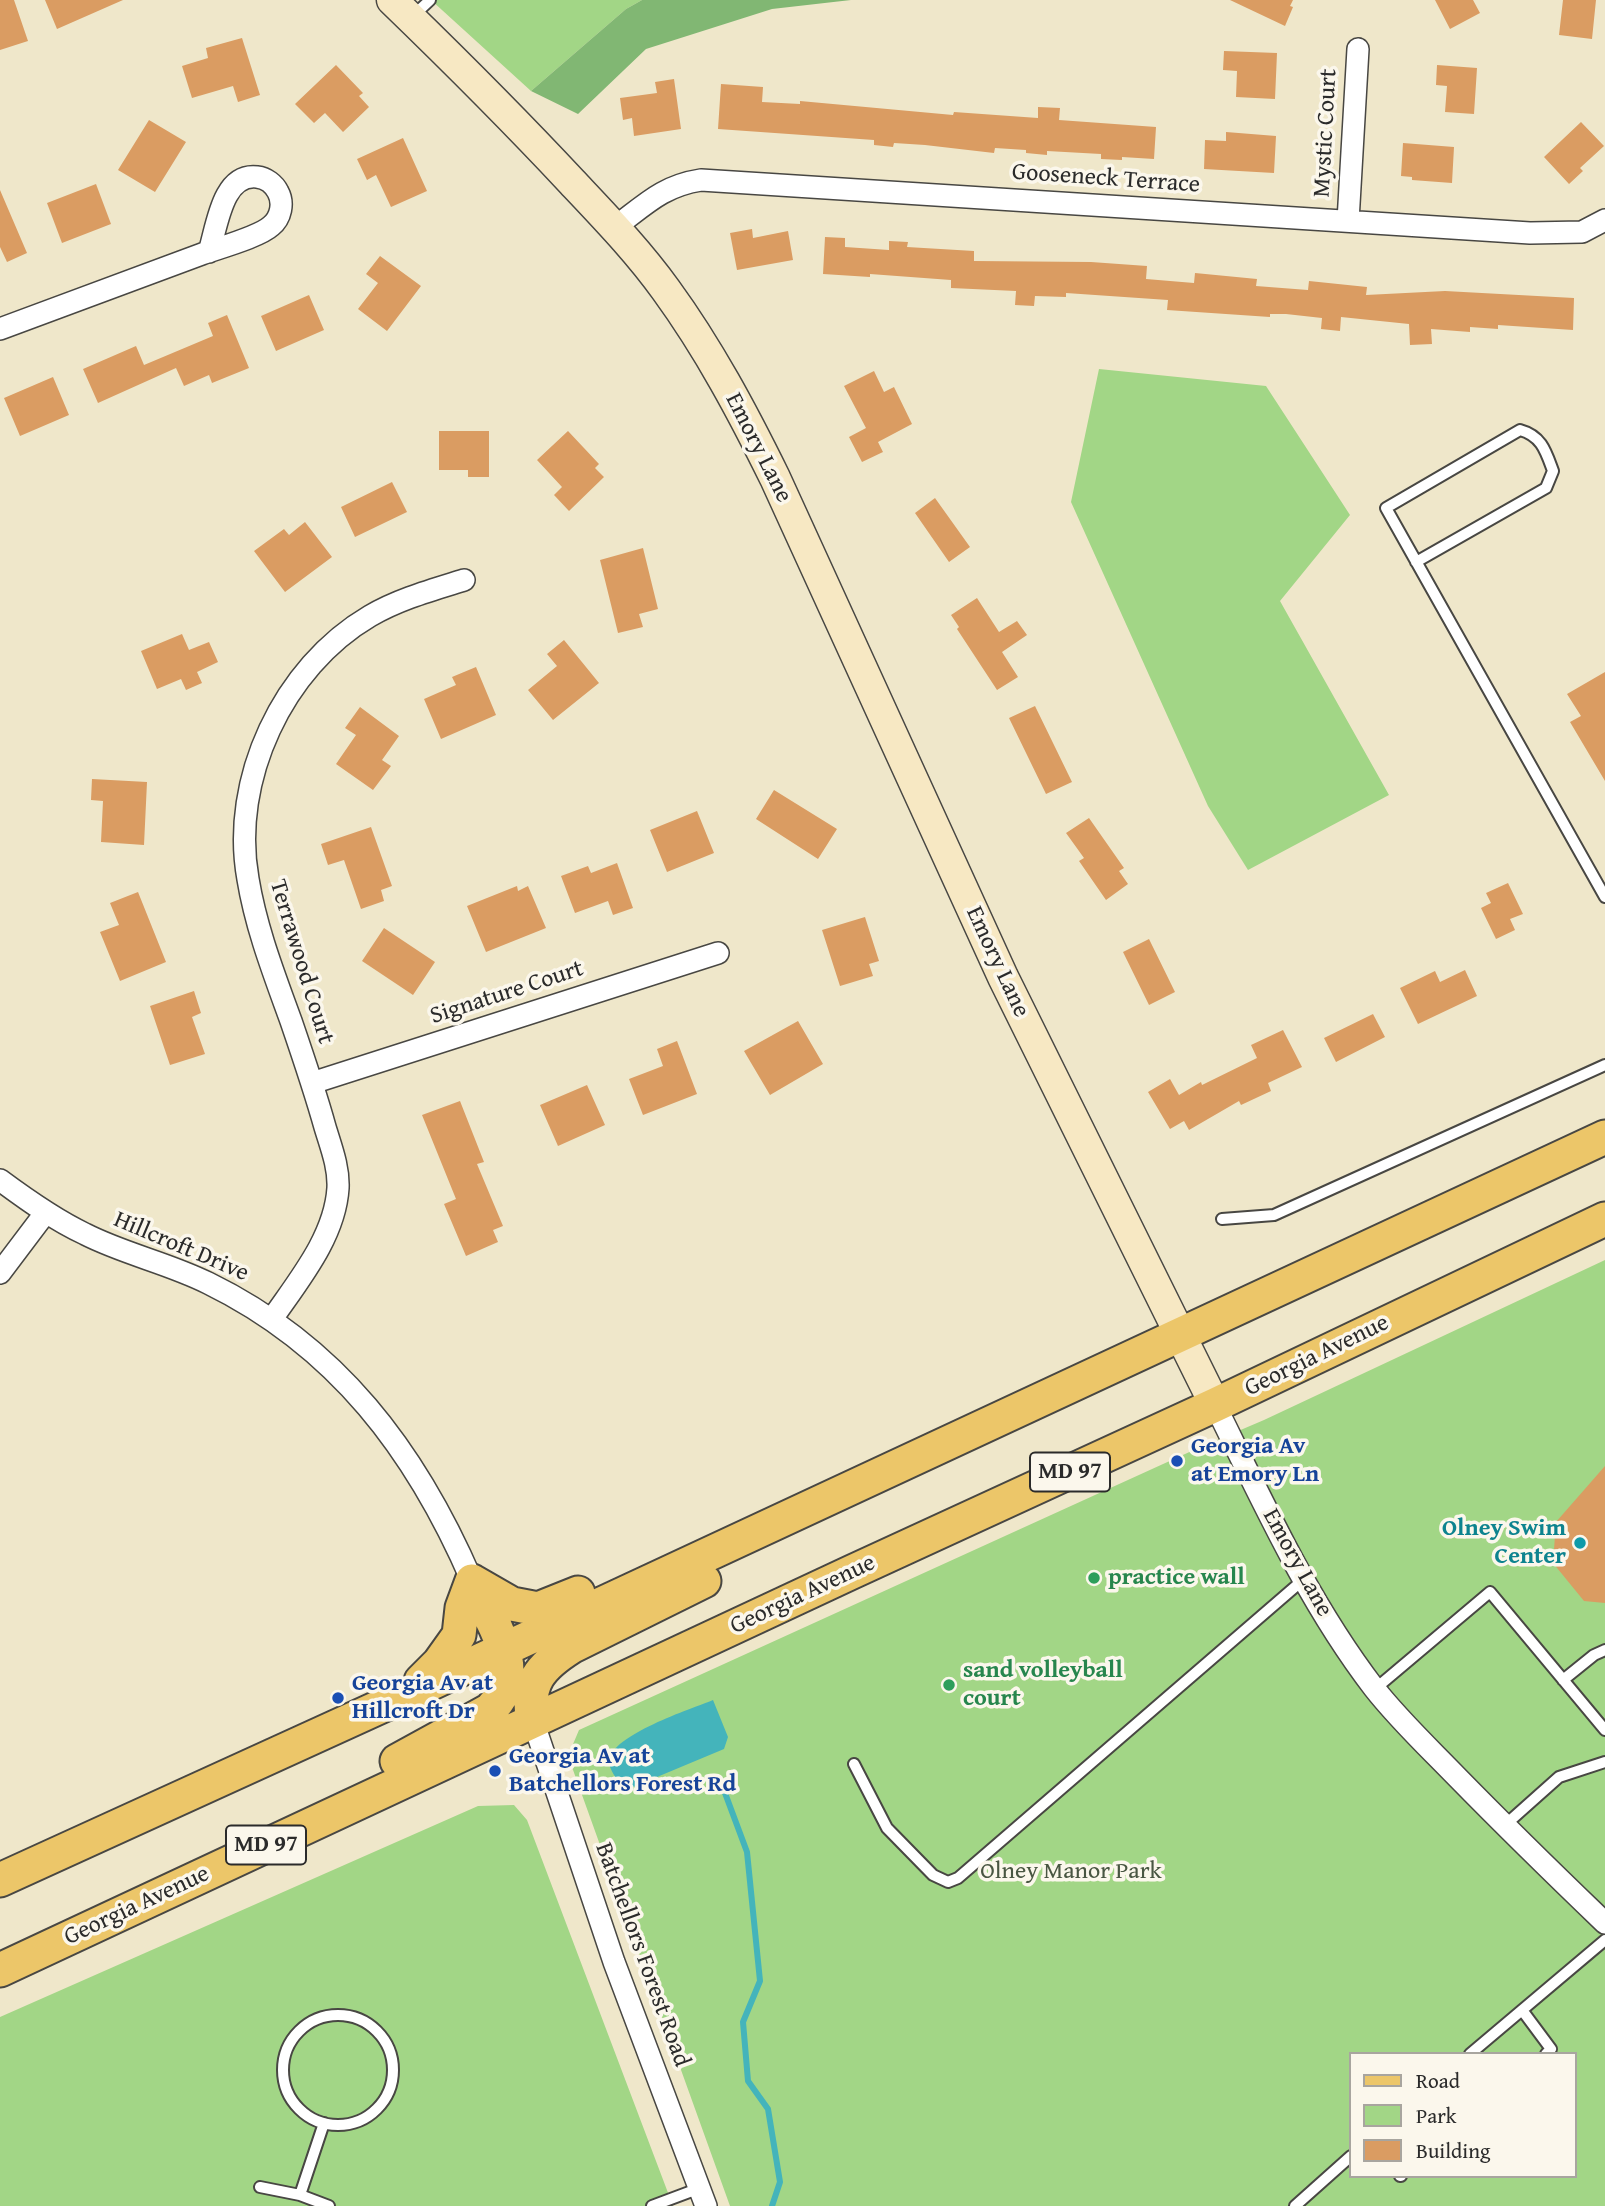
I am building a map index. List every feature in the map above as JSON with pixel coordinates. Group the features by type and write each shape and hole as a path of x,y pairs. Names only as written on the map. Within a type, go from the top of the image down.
{"main road":[{"path":"0,1880 504,1650 1605,1137"},
{"name":"Georgia Avenue","path":"0,1970 1215,1405 1605,1219"},
{"path":"533,1721 531,1695 541,1670 552,1659 571,1647 771,1548 790,1517"},
{"path":"472,1581 512,1604 538,1609 593,1586 636,1573 685,1565"},
{"path":"199,1877 318,1802 490,1710 500,1701 505,1690 509,1666 472,1581"},
{"path":"408,1694 439,1663 459,1635 462,1608 472,1581"}],"street":[{"name":"Emory Lane","path":"411,6 614,228 665,288 705,347 741,409 845,629 1003,977 1303,1580 1375,1689 1410,1730 1504,1826 1605,1923"},
{"name":"Mystic Court","path":"1348,221 1358,48"},
{"name":"Gooseneck Terrace","path":"614,228 664,191 681,183 701,180 1530,233 1583,232 1605,220"},
{"path":"0,329 209,251"},
{"name":"Terrawood Court","path":"272,1319 318,1249 332,1217 338,1189 337,1166 312,1083 263,941 248,878 244,833 254,767 290,694 336,640 369,617 407,598 464,580"},
{"name":"Signature Court","path":"312,1083 718,953"},
{"name":"Hillcroft Drive","path":"0,1180 46,1212 86,1235 206,1282 272,1319 313,1351 352,1387 388,1429 416,1471 450,1531 472,1581"},
{"path":"0,1273 46,1212"},
{"name":"Batchellors Forest Road","path":"533,1721 614,1962 703,2197"}],"lane":[{"path":"1416,562 1546,488 1553,471 1546,451 1533,433 1520,430 1385,508 1605,897"},
{"path":"1222,1219 1274,1215 1605,1065"},
{"path":"854,1764 887,1828 933,1875 948,1882 958,1878 1303,1580"},
{"path":"1375,1689 1490,1592 1605,1730"},
{"path":"1563,1680 1594,1655 1605,1650"},
{"path":"1504,1826 1559,1777 1605,1762"},
{"path":"1472,2052 1605,1940"},
{"path":"1522,2010 1551,2049 1548,2052"},
{"path":"329,2016 354,2017 383,2039 390,2052 393,2067 391,2084 385,2099 365,2118 337,2125 324,2123 297,2107 289,2094 283,2076 286,2051 292,2040 310,2022 329,2016"},
{"path":"300,2195 324,2123"},
{"path":"1295,2206 1350,2157"},
{"path":"260,2186 300,2195 329,2206"},
{"path":"652,2206 703,2197"}],"green space":[{"path":"431,0 642,0 626,9 531,91"},
{"path":"642,0 851,0 772,9 646,49 578,114 531,91 626,9"},
{"path":"1099,369 1266,386 1350,515 1280,601 1389,795 1248,870 1208,806 1071,502"},
{"name":"Olney Manor Park","path":"1605,1260 1605,2206 730,2206 568,1756 579,1730 1264,1420"},
{"path":"514,1805 527,1820 673,2206 0,2206 0,2017 478,1806"}],"water":[{"path":"713,1700 728,1737 724,1749 633,1787 621,1785 611,1770 609,1761 613,1751 654,1724"}],"building":[{"path":"0,0 14,0 28,41 0,50"},
{"path":"45,0 123,0 57,29"},
{"path":"1230,0 1293,0 1290,6 1293,7 1285,26"},
{"path":"1435,0 1473,0 1480,13 1450,29"},
{"path":"1563,0 1596,0 1592,39 1559,35"},
{"path":"242,38 260,95 238,102 233,86 192,98 182,66 208,58 206,48"},
{"path":"1224,51 1277,53 1275,99 1236,97 1237,71 1223,70"},
{"path":"336,65 363,93 359,96 369,107 343,132 325,113 314,123 295,104"},
{"path":"1437,65 1477,68 1474,114 1445,112 1447,86 1436,85"},
{"path":"674,79 681,129 634,136 632,118 623,120 620,98 657,93 655,82"},
{"path":"721,84 763,87 762,102 800,104 800,101 953,115 954,112 1038,118 1038,107 1060,108 1059,120 1156,127 1154,159 1101,159 1101,154 1047,151 1047,155 1026,153 1026,150 995,148 994,153 894,143 893,147 874,145 874,140 718,129"},
{"path":"149,120 186,142 155,192 118,170"},
{"path":"1581,122 1604,146 1580,168 1583,171 1569,184 1544,157"},
{"path":"1226,132 1276,136 1274,173 1204,169 1205,140 1226,141"},
{"path":"403,138 427,191 391,207 376,175 367,180 357,159"},
{"path":"1403,143 1454,147 1452,183 1412,180 1412,177 1401,176"},
{"path":"96,184 111,224 62,243 47,203"},
{"path":"0,190 27,253 7,262 0,247"},
{"path":"752,229 753,238 788,231 793,260 737,270 730,233"},
{"path":"825,237 845,238 845,247 889,250 889,241 908,242 907,247 974,251 974,261 1091,262 1147,266 1146,279 1194,283 1195,273 1257,279 1256,286 1308,290 1309,281 1367,287 1366,295 1445,291 1574,298 1573,330 1498,325 1498,329 1470,327 1470,332 1431,329 1432,344 1410,345 1409,324 1341,317 1340,331 1321,329 1322,318 1286,314 1270,314 1270,317 1167,310 1168,300 1066,293 1066,297 1035,296 1034,306 1015,305 1016,291 951,288 951,280 870,274 870,277 823,274"},
{"path":"380,256 421,286 387,331 358,309 378,283 366,274"},
{"path":"309,295 324,330 276,351 261,316"},
{"path":"227,315 249,368 212,383 209,375 184,386 176,368 98,403 83,369 136,346 144,365 213,336 208,323"},
{"path":"874,371 884,392 894,387 912,424 878,442 883,452 862,462 849,437 866,428 844,386"},
{"path":"53,377 69,415 20,436 4,398"},
{"path":"439,431 489,431 489,477 468,477 468,470 439,470"},
{"path":"568,431 599,464 595,468 604,477 569,511 554,495 562,487 537,460"},
{"path":"392,482 407,512 355,537 341,507"},
{"path":"935,498 970,547 949,562 915,513"},
{"path":"305,522 332,557 285,592 254,551 284,529 289,535"},
{"path":"643,548 658,609 639,614 643,627 618,633 600,560"},
{"path":"977,598 999,632 1017,621 1027,635 1002,652 1018,677 997,690 957,629 959,627 951,615"},
{"path":"182,634 189,650 209,642 218,662 197,672 202,683 186,690 181,679 157,689 141,651"},
{"path":"564,640 599,683 553,720 528,690 557,666 547,654"},
{"path":"476,667 496,715 441,739 424,699 456,685 452,677"},
{"path":"1605,672 1605,781 1570,722 1581,716 1567,694"},
{"path":"1035,706 1072,782 1046,794 1009,718"},
{"path":"360,707 399,736 382,760 391,766 373,790 336,764 356,735 345,728"},
{"path":"92,779 147,782 144,845 101,842 103,801 91,800"},
{"path":"774,790 837,829 818,859 756,819"},
{"path":"697,811 714,853 667,872 650,830"},
{"path":"1089,818 1124,868 1119,871 1128,884 1106,900 1079,861 1084,858 1066,833"},
{"path":"371,827 392,886 381,890 384,901 361,909 344,860 328,865 321,844"},
{"path":"617,863 633,908 613,915 608,901 575,913 561,876 588,866 591,873"},
{"path":"1508,883 1523,914 1510,919 1515,930 1496,939 1481,908 1491,903 1486,893"},
{"path":"517,886 518,891 528,886 546,928 486,952 467,906"},
{"path":"138,892 166,962 120,981 100,932 119,925 110,903"},
{"path":"865,917 879,961 869,964 873,976 840,986 822,930"},
{"path":"384,928 435,962 413,995 362,961"},
{"path":"1149,939 1175,992 1149,1005 1123,952"},
{"path":"1465,970 1477,996 1418,1024 1400,988 1435,971 1440,982"},
{"path":"194,991 201,1013 192,1017 205,1054 170,1065 150,1006"},
{"path":"1373,1014 1385,1037 1336,1062 1324,1038"},
{"path":"798,1021 823,1064 770,1095 744,1051"},
{"path":"1283,1030 1302,1067 1268,1083 1271,1091 1241,1105 1239,1101 1189,1130 1184,1121 1170,1129 1148,1092 1170,1079 1179,1095 1201,1082 1202,1085 1257,1058 1251,1045"},
{"path":"677,1041 697,1094 643,1115 629,1079 663,1066 657,1049"},
{"path":"587,1085 605,1125 558,1146 540,1105"},
{"path":"460,1101 484,1162 477,1164 503,1226 493,1230 498,1242 466,1256 444,1204 456,1199 422,1115"},
{"name":"Olney Swim Center","path":"1605,1466 1605,1603 1584,1601 1553,1563 1556,1522"}],"waterway":[{"path":"725,1793 747,1852 760,1981 743,2022 748,2081 768,2109 780,2182 772,2206"}],"place":[{"name":"Georgia Av at Emory Ln","path":"1177,1461"},
{"name":"Olney Swim Center","path":"1580,1543"},
{"name":"practice wall","path":"1094,1578"},
{"name":"sand volleyball court","path":"949,1685"},
{"name":"Georgia Av at Hillcroft Dr","path":"338,1698"},
{"name":"Georgia Av at Batchellors Forest Rd","path":"495,1771"}]}
